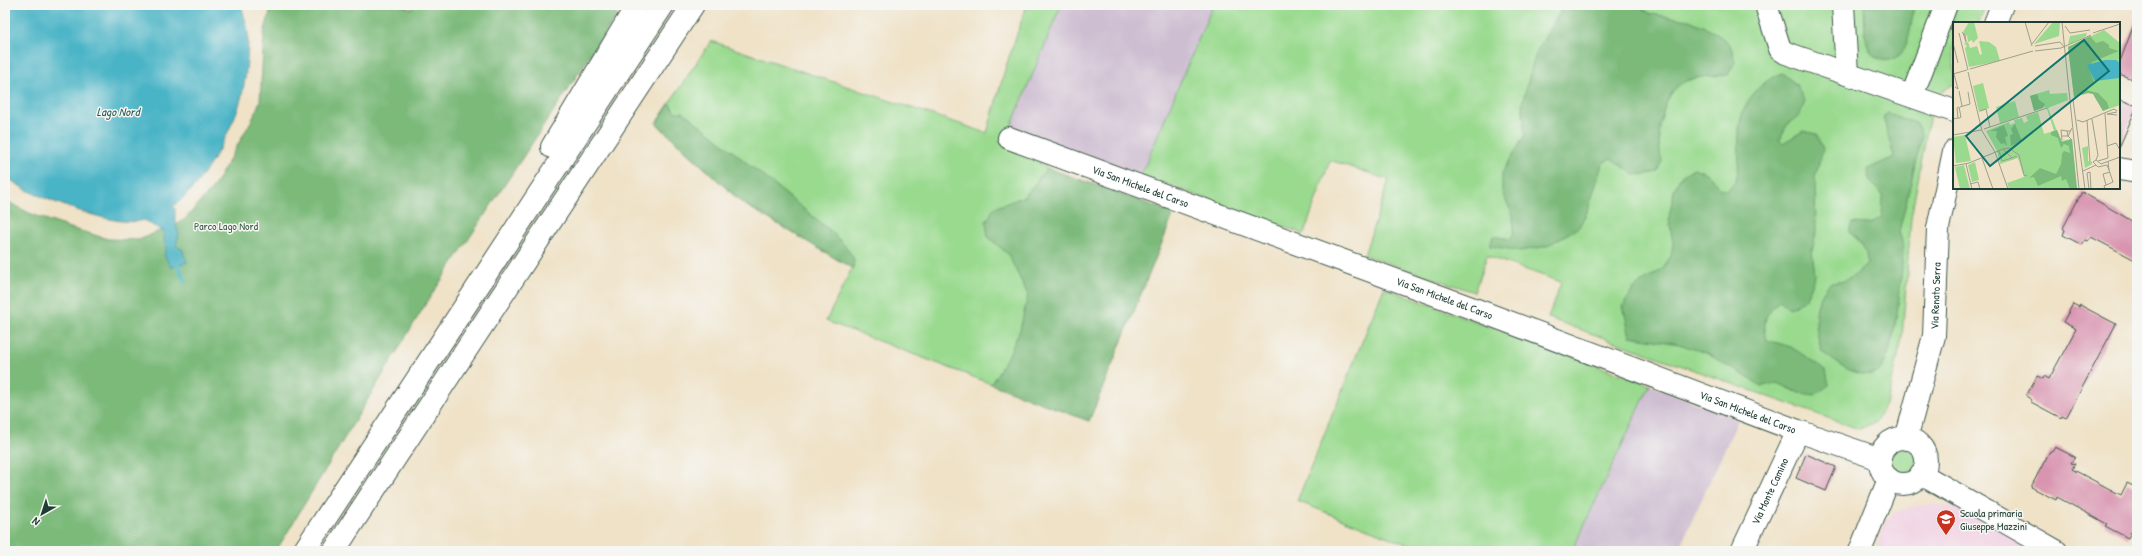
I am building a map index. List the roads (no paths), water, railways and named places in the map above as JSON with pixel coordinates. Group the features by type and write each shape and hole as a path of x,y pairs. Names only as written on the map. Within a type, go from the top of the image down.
{"main road":[{"path":"428,362 429,341 433,332 565,127 637,5"},
{"path":"304,551 663,5"},
{"path":"334,551 693,5"},
{"path":"1766,5 1780,49 1786,53 1953,111"},
{"path":"1843,5 1847,74"},
{"path":"1912,96 1946,5"},
{"path":"1995,22 2002,5"},
{"name":"Via San Michele del Carso","path":"1008,138 1477,310 1798,431 1880,458"},
{"name":"Via Renato Serra","path":"1906,439 1934,336 1938,228 1953,156"},
{"path":"2120,169 2137,172"},
{"name":"Via Monte Camino","path":"1742,551 1798,431"},
{"path":"1906,439 1919,445 1924,452 1925,460 1921,474 1908,483 1898,483 1889,479 1881,468 1880,458 1883,449 1890,442 1906,439"},
{"path":"1921,474 2056,551"},
{"path":"1860,551 1889,479"}],"water":[{"name":"Lago Nord","path":"5,5 240,5 246,22 248,51 244,83 237,112 223,142 204,173 184,198 173,206 175,209 175,220 179,234 176,246 182,249 187,262 171,268 164,255 166,249 163,231 143,220 133,222 120,221 90,214 34,193 5,177"}],"waterway":[{"path":"178,265 185,282"}],"place":[{"name":"Scuola primaria Giuseppe Mazzini","path":"1946,536"}],"park label":[{"name":"Parco Lago Nord","path":"226,226"}]}
